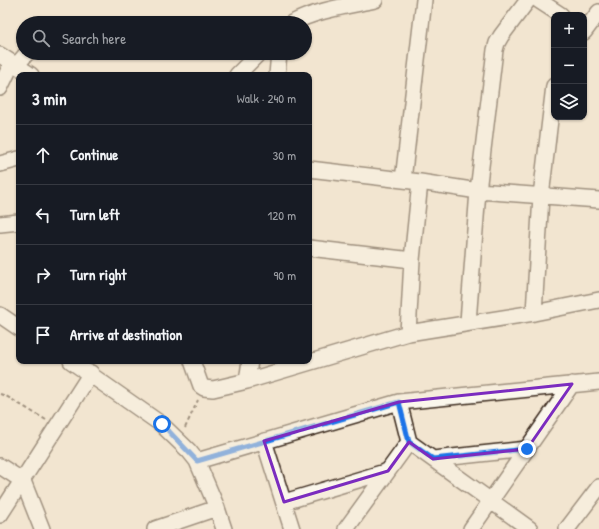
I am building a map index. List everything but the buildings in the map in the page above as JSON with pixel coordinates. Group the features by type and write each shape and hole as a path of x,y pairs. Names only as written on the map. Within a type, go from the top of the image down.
{"street":[{"path":"307,16 375,0"},
{"path":"404,180 424,0"},
{"path":"468,322 478,191 494,50 501,36 528,0"},
{"path":"538,0 556,12"},
{"path":"587,27 599,12"},
{"path":"240,72 252,60"},
{"path":"277,72 278,60"},
{"path":"0,88 9,61 26,72"},
{"path":"534,312 541,196 551,111"},
{"path":"0,164 16,160"},
{"path":"312,169 420,182 478,191 599,200"},
{"path":"408,333 412,260 420,182"},
{"path":"0,224 16,222"},
{"path":"312,248 412,260"},
{"path":"312,362 408,333 599,300"},
{"path":"0,316 16,326"},
{"path":"76,364 162,424 180,441 197,461 217,508 224,529"},
{"path":"193,364 199,381 204,388 213,390 304,364"},
{"path":"247,381 250,364"},
{"path":"0,515 23,481 90,373"},
{"path":"197,461 399,402 599,382"},
{"path":"471,529 572,384"},
{"path":"399,402 409,442 530,529"},
{"path":"264,441 292,529"},
{"path":"346,529 409,442"},
{"path":"433,459 527,449"},
{"path":"0,466 23,481 42,529"},
{"path":"284,502 388,471"},
{"path":"567,529 599,487"},
{"path":"155,529 217,508"}],"path":[{"path":"180,441 204,388"},
{"path":"0,394 57,427"}],"highlighted area":[{"path":"572,384 527,449 433,459 409,442 388,471 284,502 264,441 399,402"}],"route":[{"path":"162,424 180,441 197,461 399,402 409,442 433,459 527,449"}]}
